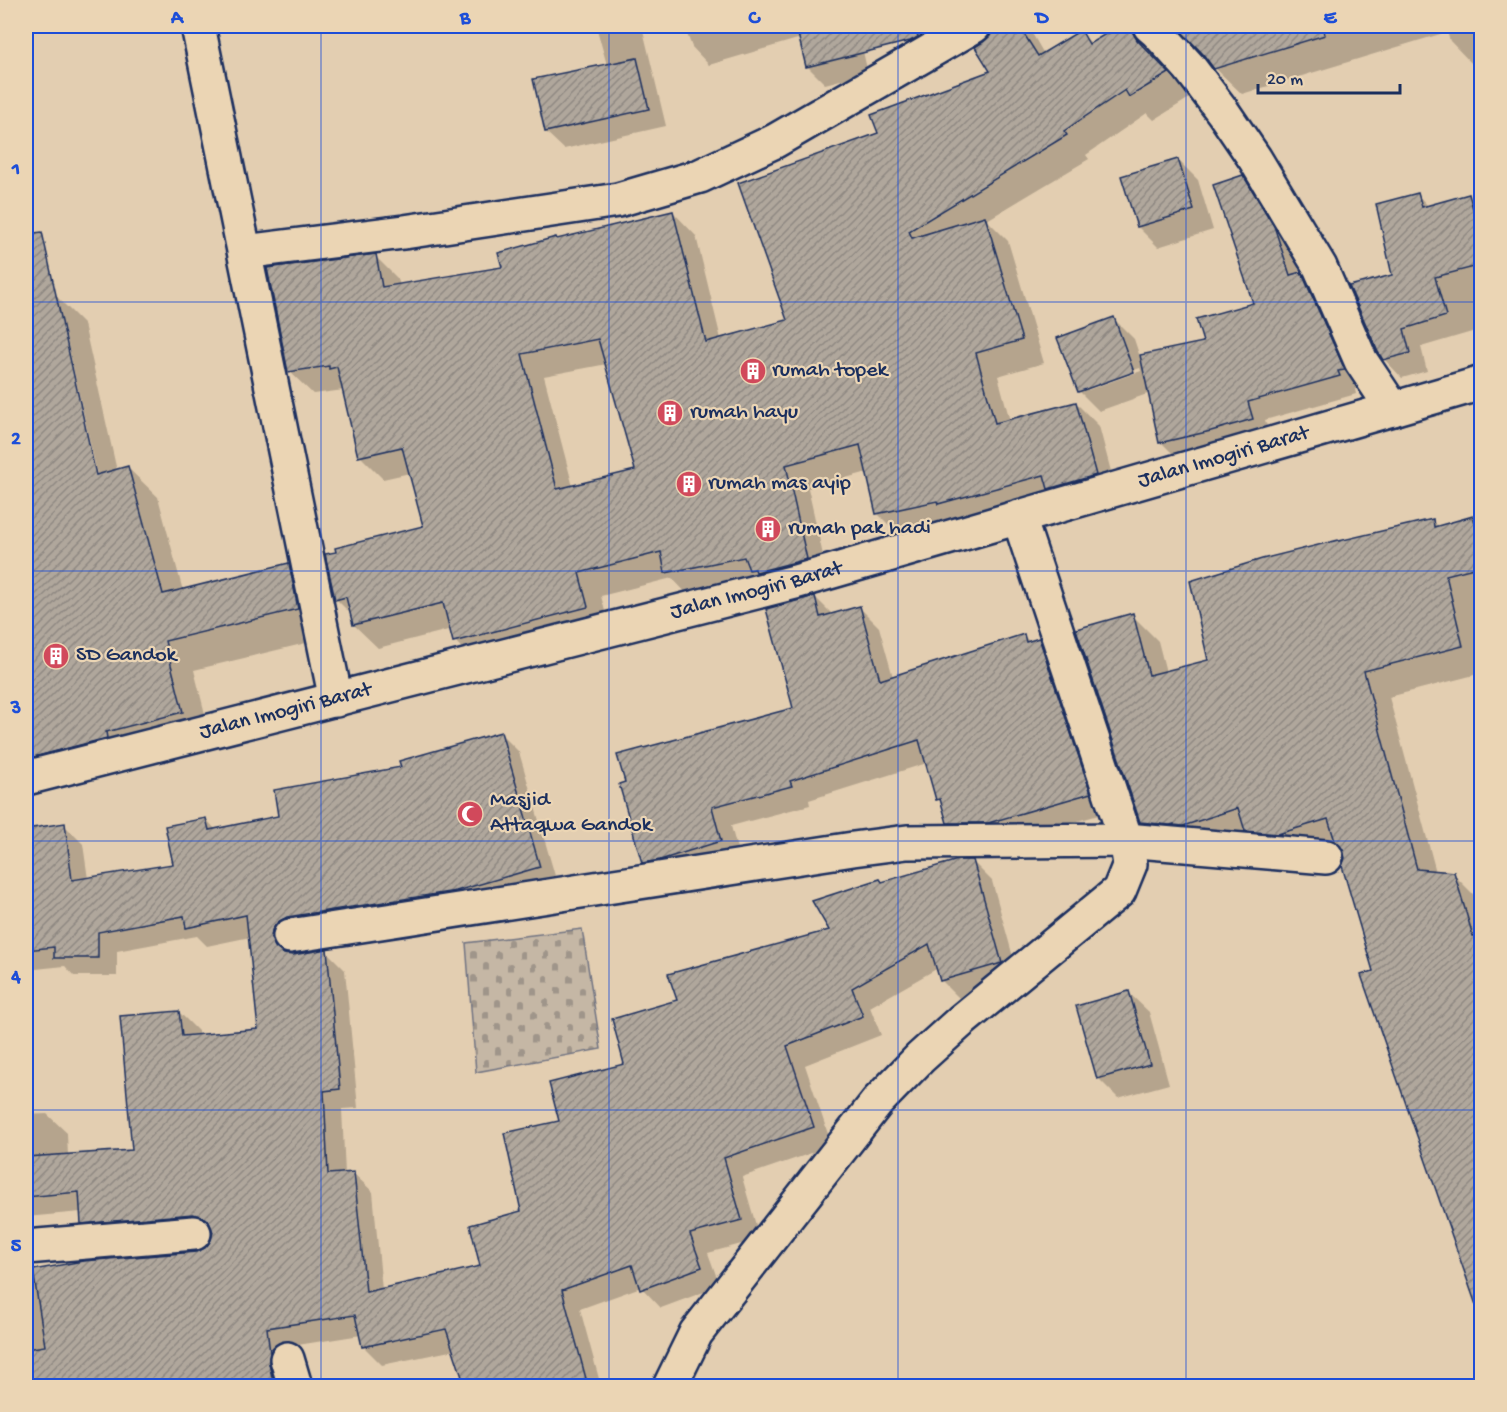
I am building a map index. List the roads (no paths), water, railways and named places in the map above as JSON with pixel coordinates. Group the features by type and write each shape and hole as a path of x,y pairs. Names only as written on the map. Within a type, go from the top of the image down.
{"street":[{"path":"198,26 336,700"},
{"path":"245,252 618,201 700,176 775,141 974,26"},
{"path":"1150,26 1189,67 1255,159 1320,267 1361,361 1393,409"},
{"name":"Jalan Imogiri Barat","path":"26,778 795,582 1482,383"},
{"path":"670,1386 696,1333 878,1101 920,1058 961,1021 1119,891 1130,864 1126,840 1019,518"},
{"path":"290,936 908,842 1126,840 1326,857"},
{"path":"26,1247 194,1233"}],"place":[{"name":"rumah topek","path":"753,371"},
{"name":"rumah hayu","path":"670,413"},
{"name":"rumah mas ayip","path":"689,484"},
{"name":"rumah pak hadi","path":"768,529"},
{"name":"SD Gandok","path":"56,656"},
{"name":"Masjid Attaqwa Gandok","path":"470,814"}]}
